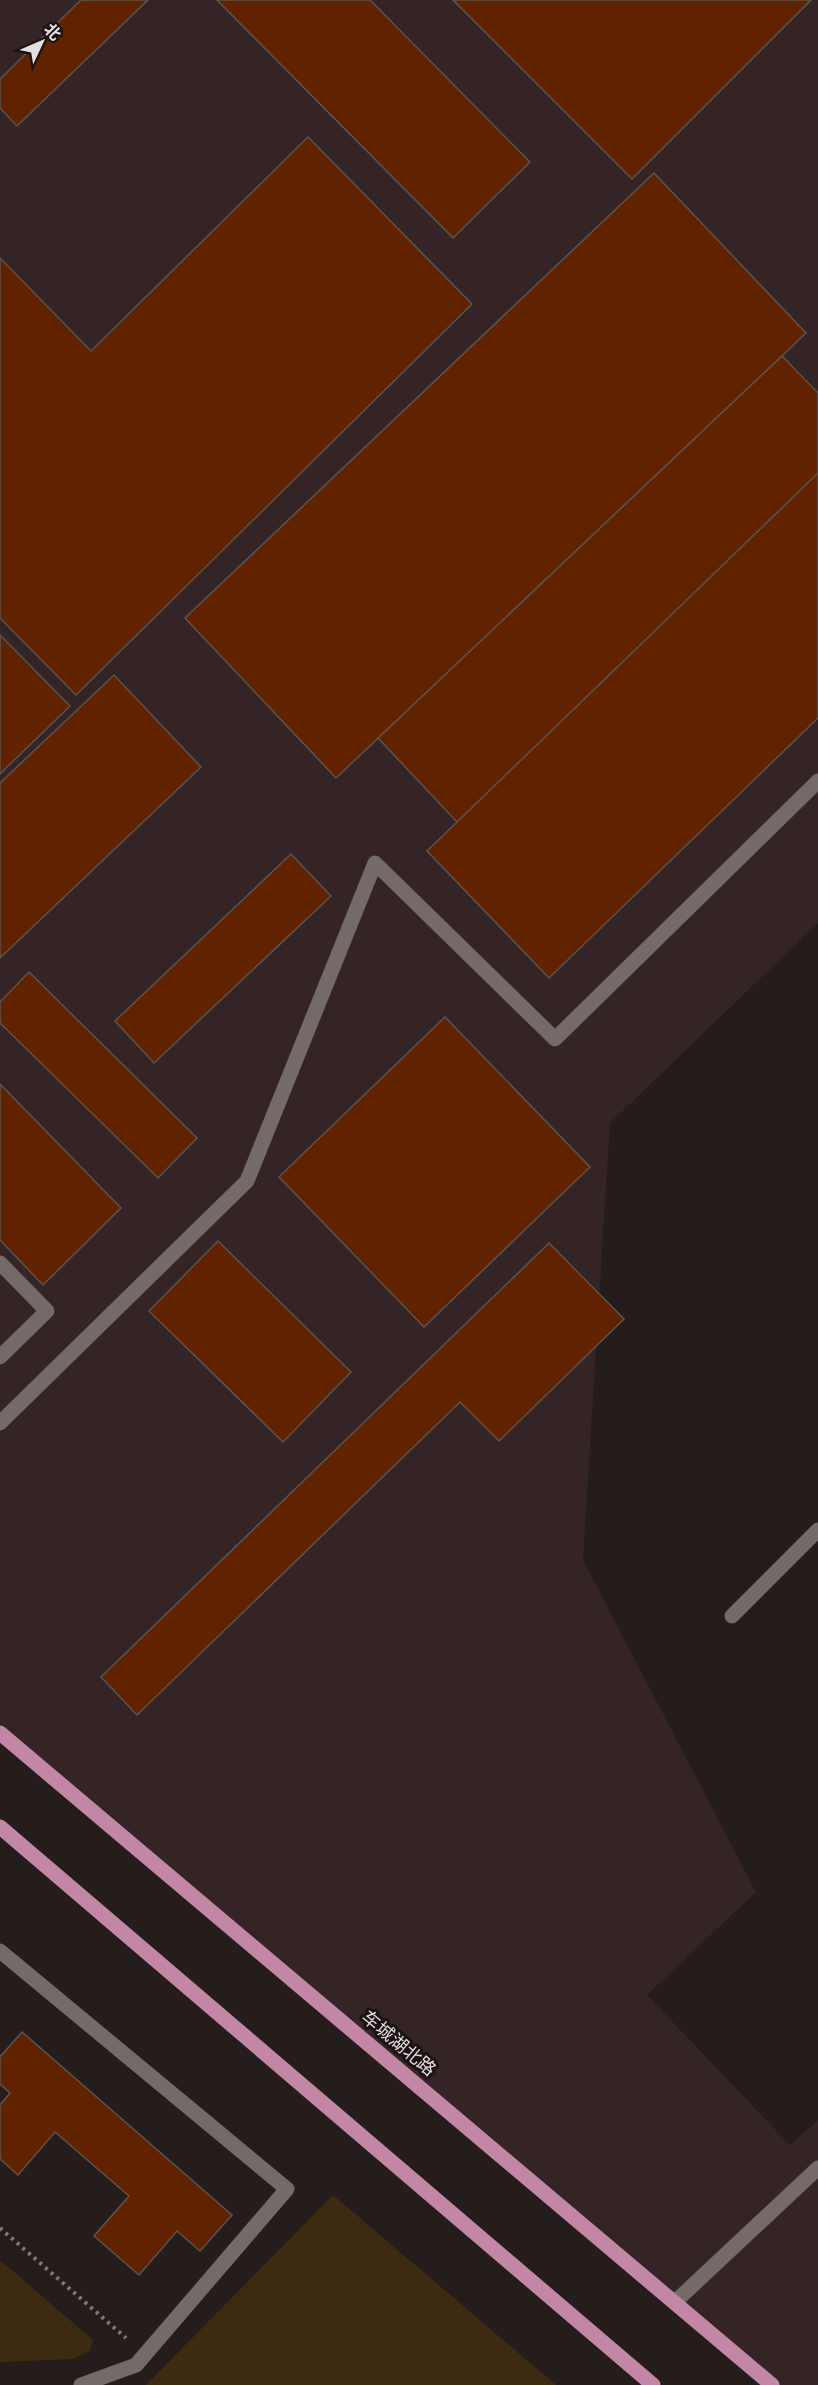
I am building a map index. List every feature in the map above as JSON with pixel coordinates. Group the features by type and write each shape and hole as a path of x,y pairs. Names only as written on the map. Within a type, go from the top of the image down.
{"main road":[{"name":"车城湖北路","path":"0,1733 676,2301 772,2385"},
{"path":"0,1827 653,2385"}],"street":[{"path":"0,1423 247,1181 375,863 555,1039 818,781"},
{"path":"0,1263 47,1311 0,1357"},
{"path":"732,1616 818,1530"},
{"path":"0,1951 287,2188 136,2365 81,2385"},
{"path":"676,2301 818,2168"}],"path":[{"path":"0,2228 145,2354"}],"shaded area":[{"path":"0,0 818,0 818,923 610,1123 583,1560 756,1892 647,1995 790,2145 818,2120 818,2385 772,2385 0,1733"},
{"path":"333,2195 556,2385 146,2385"},
{"path":"0,2260 93,2340 90,2351 73,2359 0,2362"}],"building":[{"path":"81,0 148,0 17,126 0,108 0,79"},
{"path":"217,0 370,0 530,162 453,238"},
{"path":"453,0 811,0 632,179"},
{"path":"308,137 472,304 76,695 0,618 0,258 91,351"},
{"path":"654,173 806,333 336,778 185,618"},
{"path":"782,356 818,393 818,473 457,822 378,738"},
{"path":"818,473 818,718 549,978 427,851"},
{"path":"0,635 70,706 0,774"},
{"path":"114,675 201,767 0,958 0,783"},
{"path":"291,854 331,896 154,1063 115,1021"},
{"path":"29,972 197,1138 158,1178 0,1023 0,1002"},
{"path":"445,1017 590,1167 424,1327 279,1177"},
{"path":"0,1084 121,1208 43,1285 0,1240"},
{"path":"218,1241 351,1372 283,1442 149,1311"},
{"path":"549,1243 624,1319 499,1441 460,1402 137,1715 101,1677"},
{"path":"22,2032 232,2215 200,2251 177,2231 139,2275 94,2236 129,2196 55,2132 18,2175 0,2159 0,2105 10,2093 0,2084 0,2057"}]}
